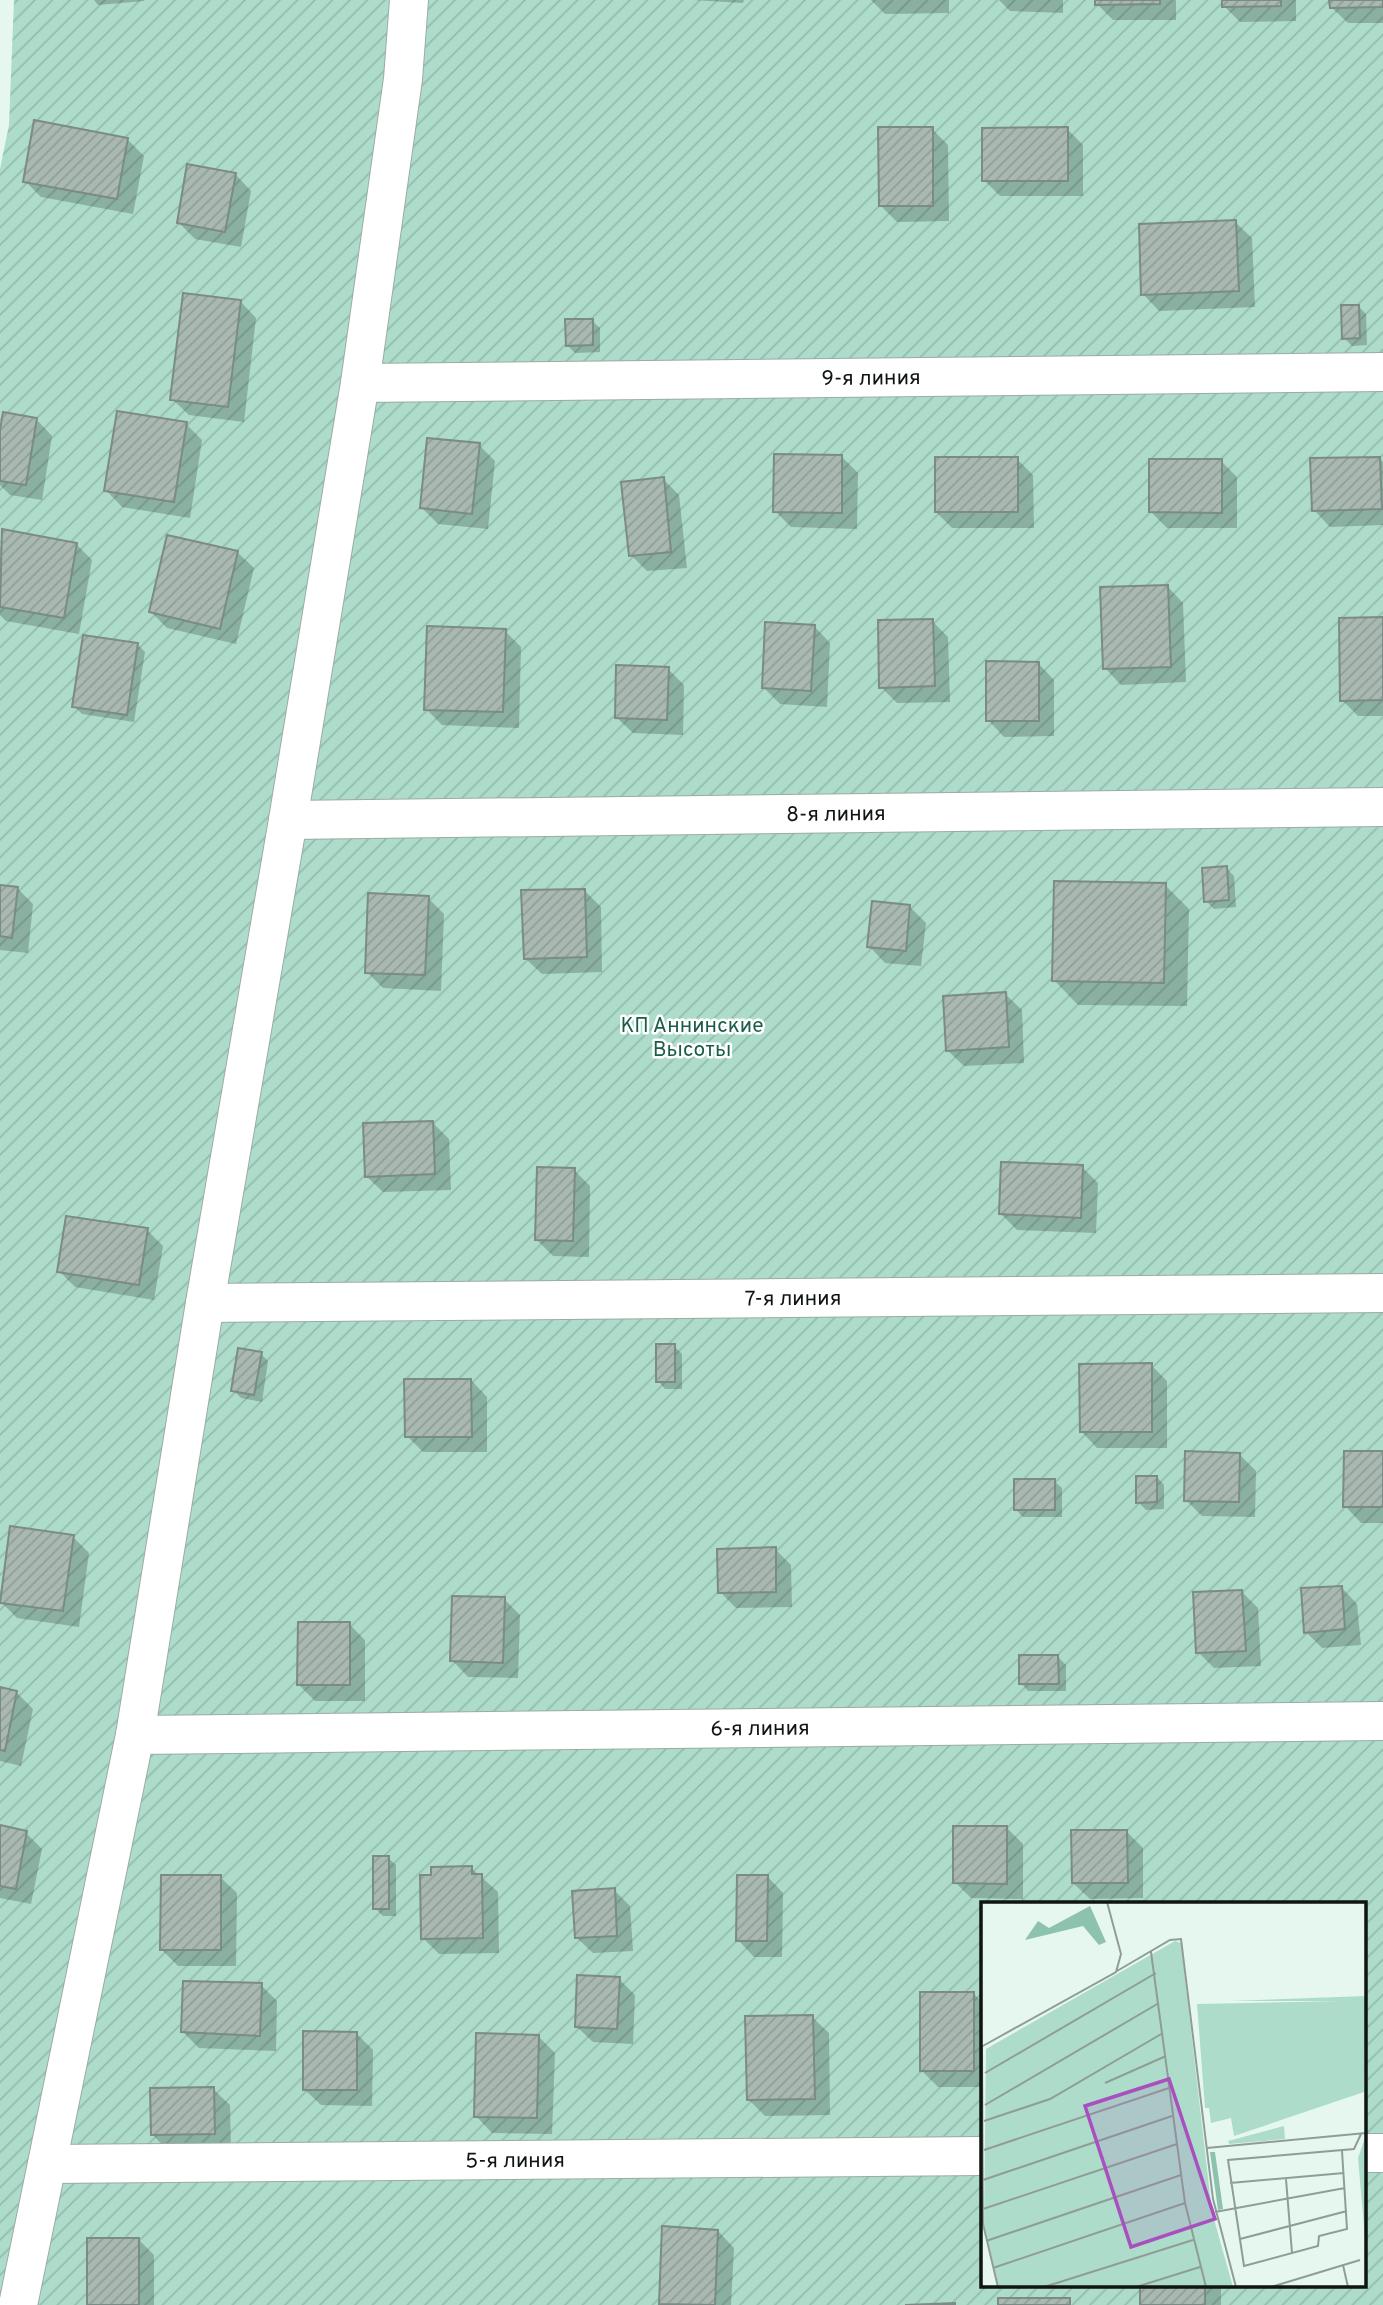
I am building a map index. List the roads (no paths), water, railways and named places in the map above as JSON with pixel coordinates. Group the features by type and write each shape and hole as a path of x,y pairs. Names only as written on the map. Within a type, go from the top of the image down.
{"street":[{"path":"18,2305 135,1735 360,383 403,79 409,0"},
{"name":"9-я линия","path":"360,383 1383,372"},
{"name":"8-я линия","path":"288,820 1383,807"},
{"name":"7-я линия","path":"205,1303 1383,1293"},
{"name":"6-я линия","path":"135,1735 1383,1721"},
{"name":"5-я линия","path":"48,2164 981,2156"}],"park label":[{"name":"КП Аннинские Высоты","path":"692,1037"}]}
